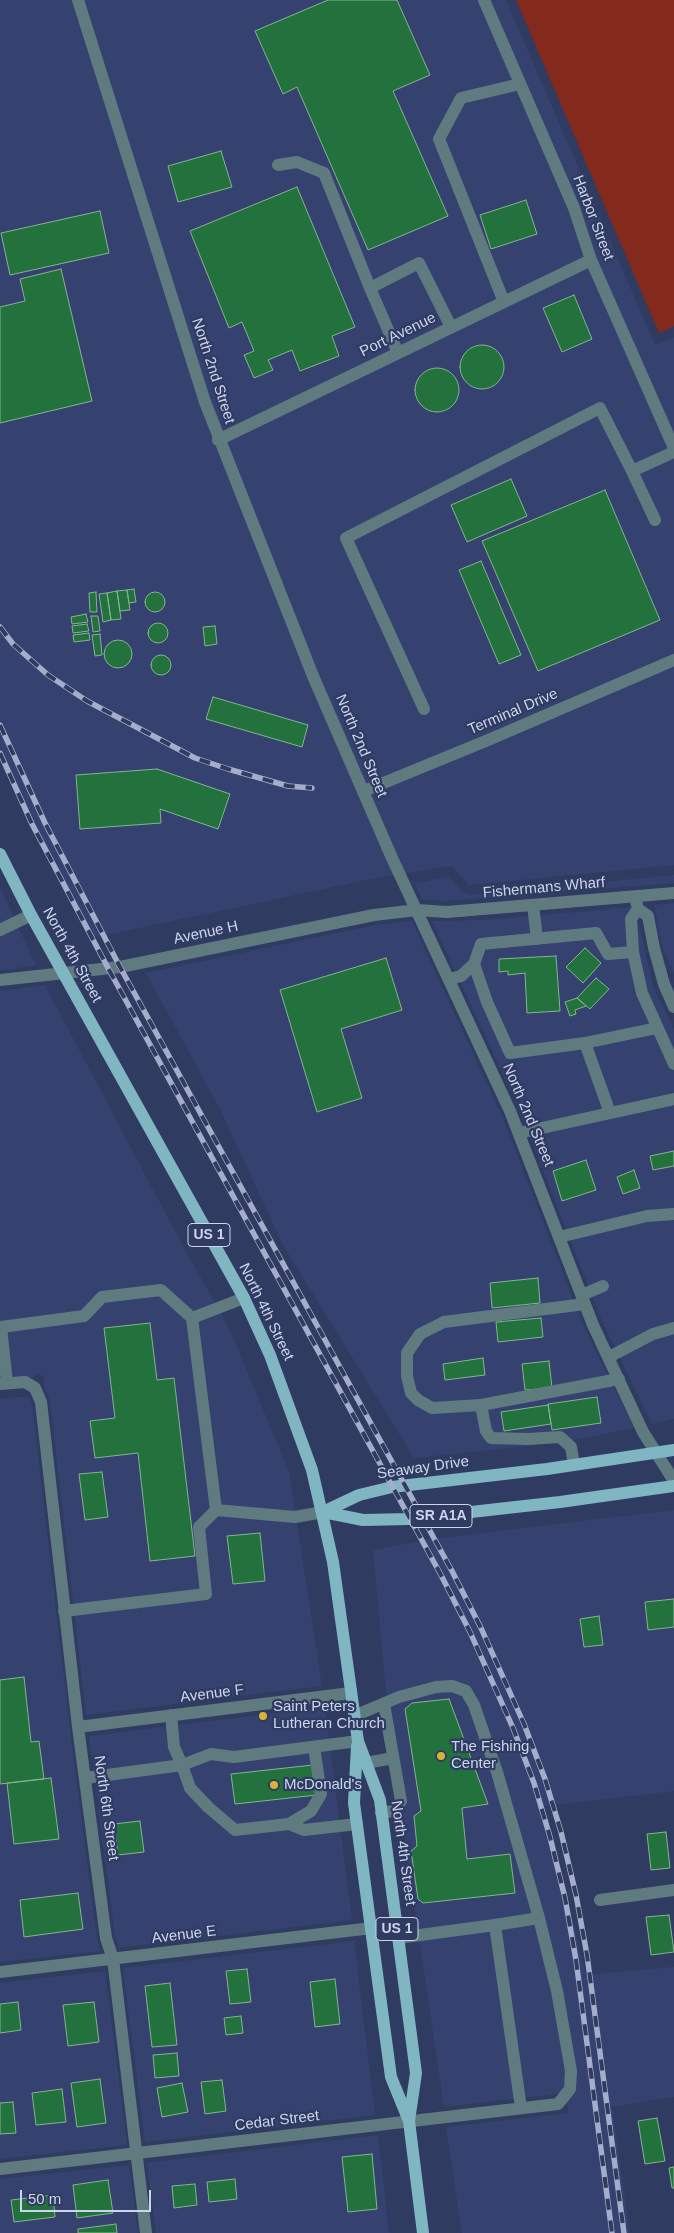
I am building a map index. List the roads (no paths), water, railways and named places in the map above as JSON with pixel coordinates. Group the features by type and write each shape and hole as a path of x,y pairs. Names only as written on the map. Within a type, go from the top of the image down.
{"main road":[{"name":"North 4th Street","path":"0,854 62,972 244,1298 295,1417 312,1470 333,1562 358,1741 380,1800 416,2073 409,2121"},
{"name":"Seaway Drive","path":"323,1512 359,1495 392,1487 574,1465 674,1450"},
{"name":"SR A1A","path":"323,1512 362,1520 409,1519 560,1502 674,1486"},
{"name":"North 4th Street","path":"358,1741 354,1803 391,2077 409,2121 423,2233"}],"street":[{"name":"North 2nd Street","path":"78,0 218,440 314,676 417,910 519,1133 583,1300 643,1432 674,1480"},
{"name":"Harbor Street","path":"484,0 574,208 591,260 674,448"},
{"path":"504,302 439,139 461,98 520,84"},
{"path":"278,165 297,162 324,174 398,353"},
{"name":"Port Avenue","path":"218,440 591,260"},
{"path":"370,288 419,263 451,328"},
{"path":"424,710 346,538 600,408 655,520"},
{"path":"632,471 674,452"},
{"name":"Terminal Drive","path":"364,791 674,660"},
{"name":"Fishermans Wharf","path":"417,910 447,912 533,905 637,903 674,893"},
{"path":"674,1007 664,984 648,916 637,903 631,919 633,952 642,993 674,1064"},
{"path":"533,905 537,940"},
{"name":"Avenue H","path":"0,980 62,972 120,968 374,915 417,910"},
{"path":"0,930 31,915"},
{"path":"450,979 461,976 474,964 481,944 596,933 608,954 633,952"},
{"path":"474,964 487,1002 510,1053 586,1043 657,1028"},
{"path":"586,1043 610,1113"},
{"path":"519,1133 674,1099"},
{"path":"559,1237 647,1216 674,1214"},
{"path":"603,1286 583,1300 444,1322 420,1334 407,1353 406,1376 411,1393 418,1400 432,1408 481,1405 619,1379"},
{"path":"4,1383 1,1327 84,1316 102,1297 161,1290 192,1318 216,1510"},
{"path":"192,1318 244,1298"},
{"path":"609,1357 653,1334 674,1328"},
{"name":"North 6th Street","path":"4,1383 25,1382 35,1388 41,1402 78,1727 106,1938 113,1960 146,2233"},
{"path":"481,1405 486,1431 491,1438 528,1439 560,1437 571,1447 574,1465"},
{"path":"216,1510 295,1517 323,1512"},
{"path":"64,1611 206,1594 199,1527 216,1510"},
{"path":"354,1716 399,1698 436,1687 452,1686 466,1691 474,1705 497,1772 539,1918 398,1938"},
{"name":"Avenue F","path":"78,1727 350,1693"},
{"path":"381,1813 393,1811 400,1801 384,1704"},
{"path":"170,1715 174,1747 190,1788 208,1807 235,1830 289,1824 310,1811 321,1794 314,1747"},
{"path":"85,1778 182,1765 211,1754 234,1758 358,1741"},
{"path":"366,1763 393,1758"},
{"path":"289,1824 304,1830 357,1824"},
{"path":"600,1900 674,1890"},
{"name":"Cedar Street","path":"0,2169 558,2104 570,2089 571,2071 557,1991 539,1918"},
{"path":"495,1925 521,2108"},
{"name":"Avenue E","path":"0,1972 372,1928"}],"railway":[{"path":"0,627 13,644 48,675 87,701 195,758 288,786 312,788"},
{"path":"0,725 45,823 120,967 452,1571 481,1628 524,1724 545,1779 561,1832 576,1895 587,1955 624,2233"},
{"path":"0,753 32,824 108,968 441,1575 470,1632 513,1728 534,1783 565,1898 576,1960 612,2233"}],"place":[{"name":"Saint Peters Lutheran Church","path":"263,1716"},
{"name":"The Fishing Center","path":"441,1756"},
{"name":"McDonald's","path":"274,1785"}]}
